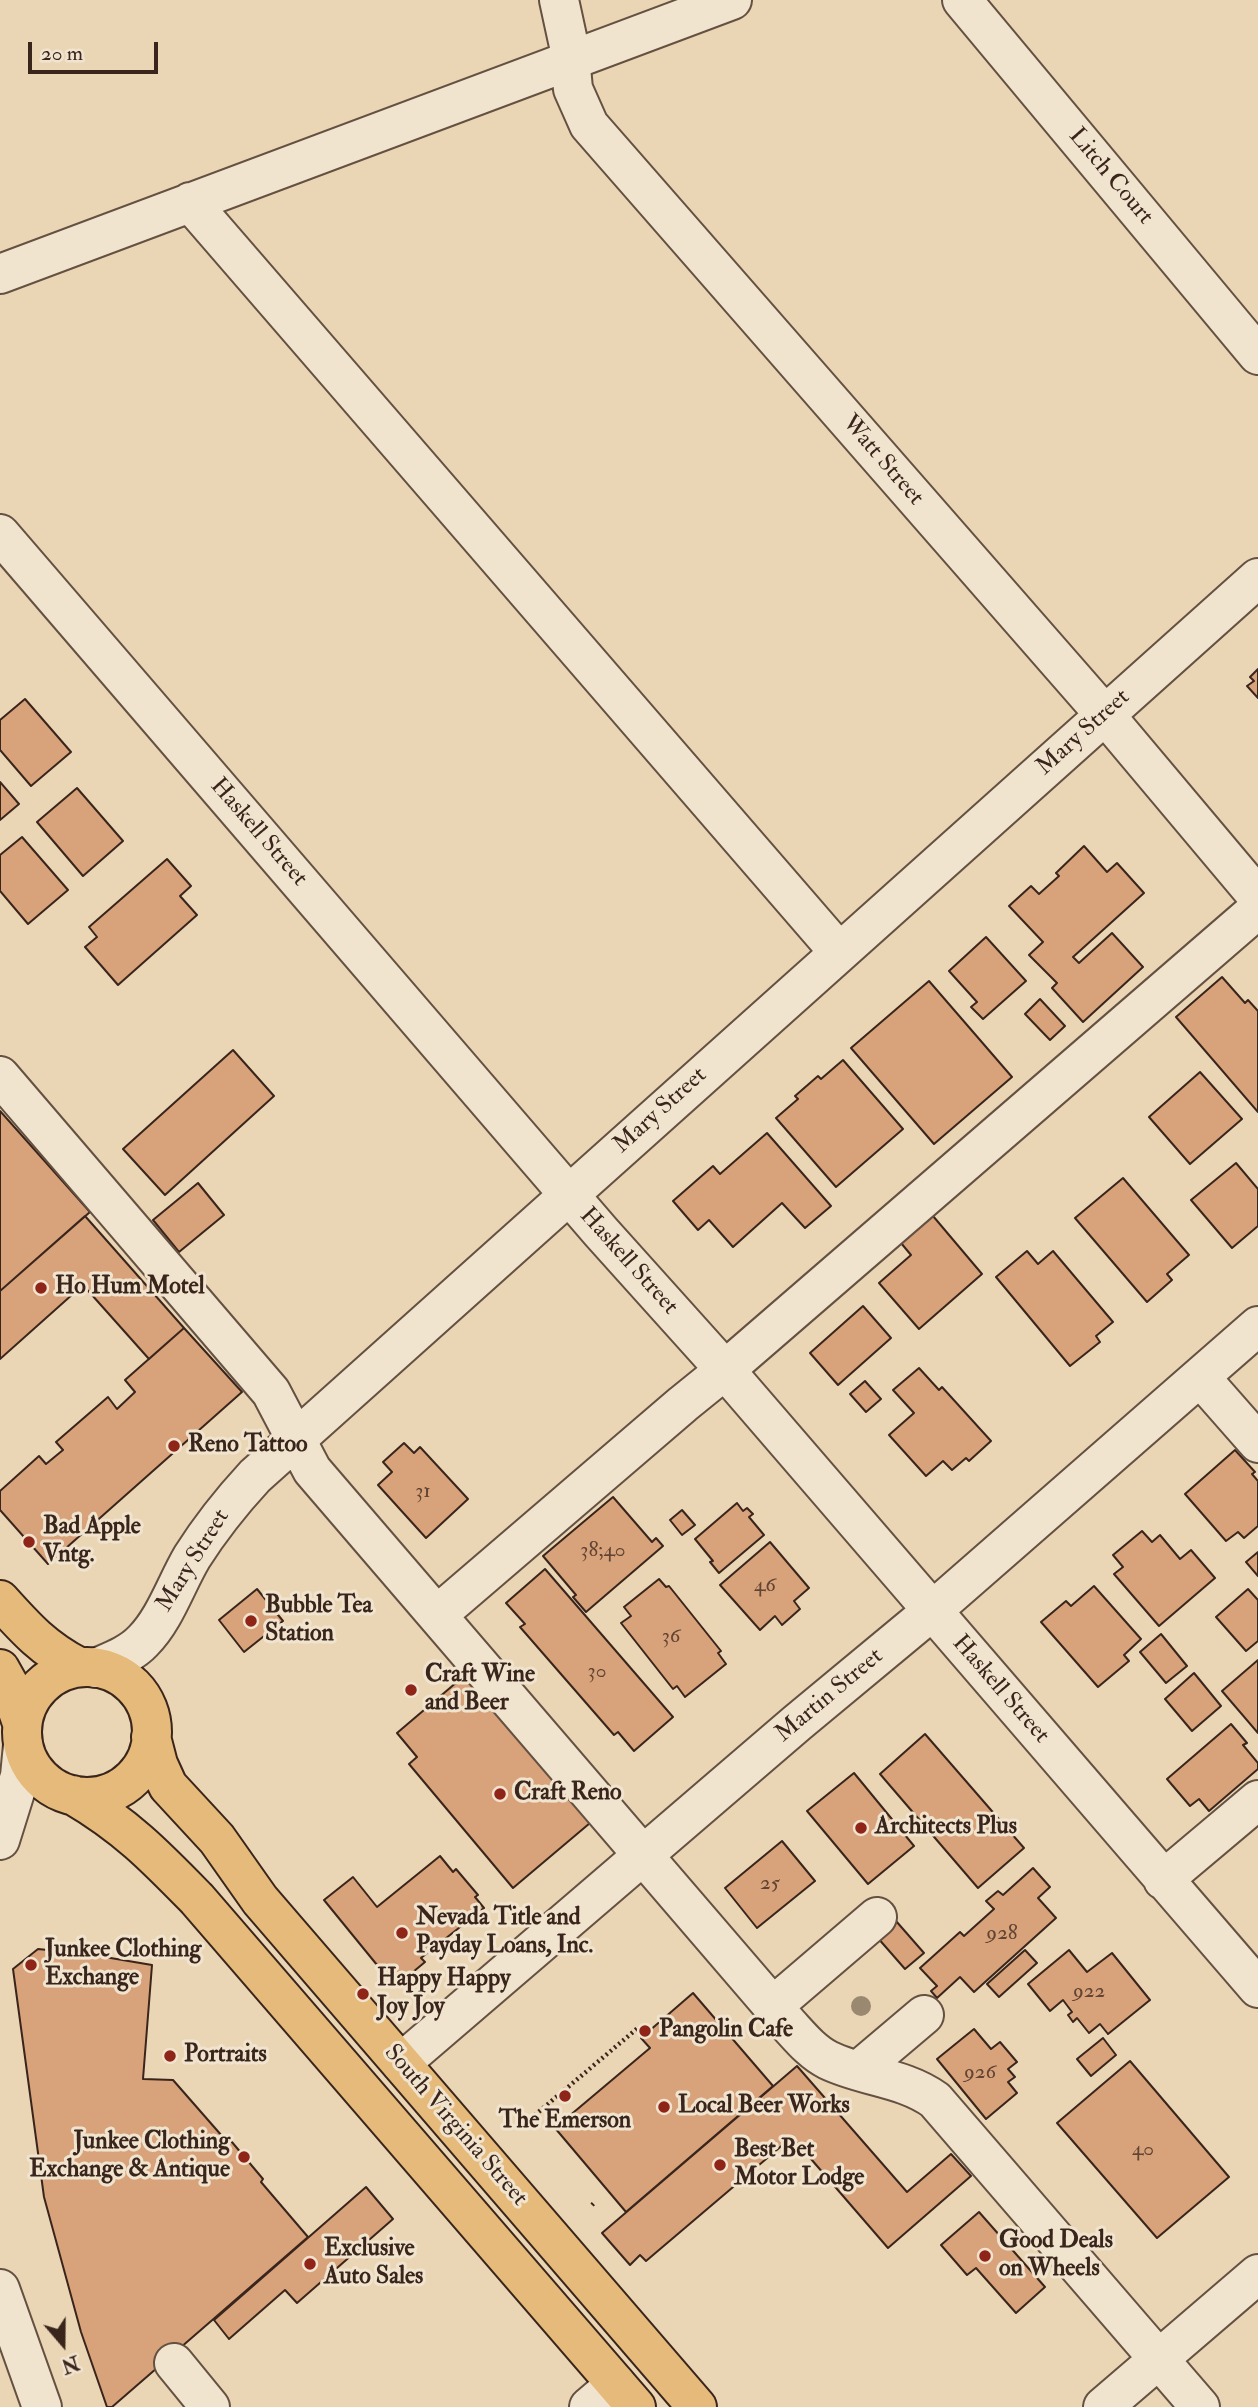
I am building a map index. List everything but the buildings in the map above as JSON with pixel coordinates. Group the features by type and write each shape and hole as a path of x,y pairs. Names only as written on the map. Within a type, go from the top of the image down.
{"main road":[{"path":"0,1600 39,1642 55,1654 121,1676 138,1690 149,1708 153,1730 150,1751 140,1770 125,1785 106,1795 73,1795 45,1781 30,1765 9,1685 0,1669"},
{"path":"23,1734 29,1703 41,1686 59,1673 88,1667"},
{"name":"South Virginia Street","path":"151,1737 158,1764 168,1786 202,1822 260,1900 697,2407"},
{"name":"South Virginia Street","path":"73,1795 125,1828 197,1899 613,2399"}],"street":[{"name":"Watt Street","path":"559,0 573,89 589,125 1105,715 1258,897"},
{"path":"0,274 732,0"},
{"name":"Litch Court","path":"962,0 1258,355"},
{"path":"190,202 839,952"},
{"name":"Haskell Street","path":"0,534 1258,1989"},
{"name":"Mary Street","path":"88,1667 119,1658 142,1643 154,1628 192,1558 220,1514 255,1476 1258,578"},
{"path":"437,1615 725,1370 1258,908"},
{"path":"0,1076 271,1392 312,1470 810,2048 827,2060 921,2090 935,2100 1200,2407"},
{"name":"Martin Street","path":"401,2063 932,1611 1258,1326"},
{"path":"1200,1377 1258,1443"},
{"path":"0,1840 20,1776 23,1734"},
{"path":"1163,1880 1258,1800"},
{"path":"773,2006 877,1917"},
{"path":"859,2070 924,2015"},
{"path":"1104,2407 1258,2274"},
{"path":"0,2288 42,2407"},
{"path":"174,2364 210,2407"}],"path":[{"path":"522,2126 639,2027 645,2031"}],"place":[{"name":"Ho Hum Motel","path":"41,1288"},
{"name":"Reno Tattoo","path":"174,1446"},
{"name":"Bad Apple Vntg.","path":"29,1542"},
{"name":"Bubble Tea Station","path":"251,1621"},
{"name":"Craft Wine and Beer","path":"411,1690"},
{"name":"Craft Reno","path":"500,1794"},
{"name":"Architects Plus","path":"861,1828"},
{"name":"Nevada Title and Payday Loans, Inc.","path":"402,1933"},
{"name":"Junkee Clothing Exchange","path":"31,1965"},
{"name":"Happy Happy Joy Joy","path":"363,1994"},
{"name":"Pangolin Cafe","path":"645,2031"},
{"name":"Portraits","path":"170,2056"},
{"name":"The Emerson","path":"565,2096"},
{"name":"Local Beer Works","path":"664,2107"},
{"name":"Junkee Clothing Exchange & Antique","path":"244,2157"},
{"name":"Best Bet Motor Lodge","path":"720,2165"},
{"name":"Good Deals on Wheels","path":"985,2256"},
{"name":"Exclusive Auto Sales","path":"310,2264"}]}
